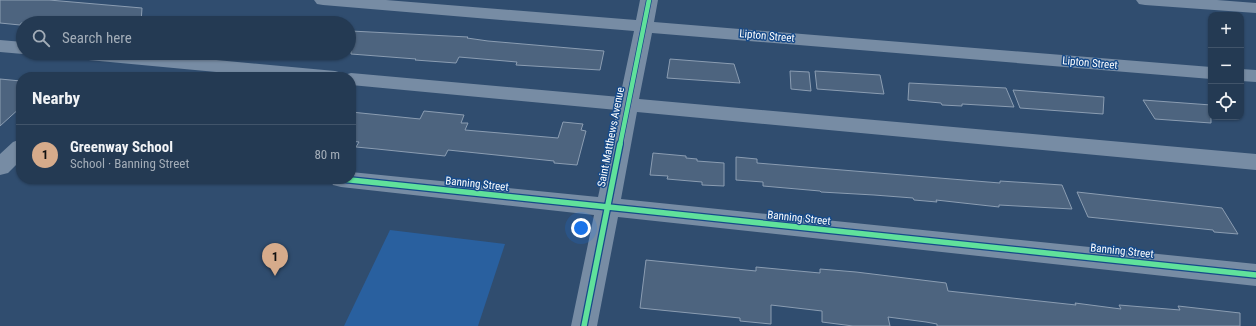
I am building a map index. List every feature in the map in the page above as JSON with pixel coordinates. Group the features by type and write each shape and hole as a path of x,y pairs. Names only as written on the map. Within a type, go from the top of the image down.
{"street":[{"name":"Lipton Street","path":"323,0 1208,73"},
{"name":"Saint Matthews Avenue","path":"584,326 649,0"},
{"path":"1145,0 1256,8"},
{"path":"0,46 16,47"},
{"path":"153,60 281,72"},
{"path":"1244,75 1256,76"},
{"path":"356,78 1256,162"},
{"path":"0,144 16,146"},
{"path":"0,167 16,151"},
{"name":"Banning Street","path":"356,181 1256,275"}],"shaded area":[{"path":"390,230 505,244 478,326 344,326"}],"building":[{"path":"0,0 49,0 142,8 141,16 16,16 16,25 0,23"},
{"path":"356,31 468,37 467,38 488,41 604,51 600,70 516,65 517,62 459,57 456,63 415,60 416,59 356,54"},
{"path":"670,59 734,64 740,83 667,78"},
{"path":"790,71 809,72 811,91 791,89"},
{"path":"815,71 880,75 884,94 817,89"},
{"path":"0,79 16,81 16,112 0,126"},
{"path":"909,83 1006,88 1014,107 962,104 962,106 942,105 941,103 908,100"},
{"path":"1013,90 1104,97 1103,114 1020,108"},
{"path":"1143,100 1208,105 1208,120 1211,120 1211,123 1155,119"},
{"path":"424,111 464,115 461,123 468,123 465,130 558,138 563,122 583,124 581,130 586,131 577,165 554,163 554,161 448,150 445,156 356,147 359,142 356,142 356,113 420,119"},
{"path":"653,153 686,156 686,158 697,159 697,161 724,163 724,186 702,185 702,182 667,179 668,176 650,175"},
{"path":"736,157 757,159 757,163 1000,183 1000,181 1062,185 1072,209 999,205 999,207 936,200 937,202 914,200 913,198 821,192 763,186 763,182 736,180"},
{"path":"1077,192 1222,208 1238,234 1088,217"},
{"path":"646,260 756,271 756,267 820,273 820,269 856,272 946,283 948,291 1076,305 1075,303 1121,309 1119,305 1180,310 1178,306 1240,313 1240,326 937,326 937,324 888,317 890,326 853,326 822,322 822,311 771,305 771,324 740,321 740,318 640,308"}],"cycle path":[{"path":"584,326 649,0"},
{"path":"356,181 1256,275"}],"place":[{"name":"Greenway School","path":"275,276"}]}
